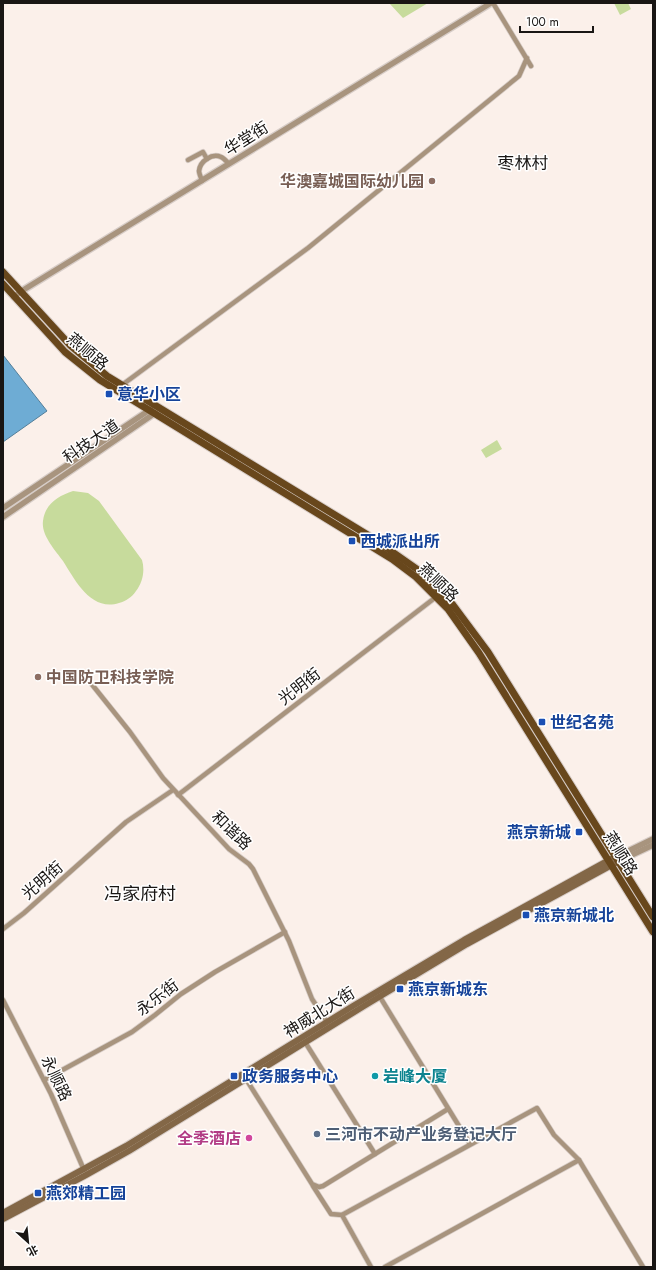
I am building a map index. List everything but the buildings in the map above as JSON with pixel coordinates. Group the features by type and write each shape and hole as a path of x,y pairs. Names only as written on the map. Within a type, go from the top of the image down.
{"main road":[{"name":"燕顺路","path":"3,272 70,345 107,376 122,385 153,410 366,542 416,577 448,609 479,653 653,932"},
{"name":"燕顺路","path":"3,284 65,352 114,389 371,536 421,572 454,605 485,649 653,917"},
{"name":"神威北大街","path":"3,1213 126,1146 464,940 618,859"},
{"name":"神威北大街","path":"3,1219 123,1154 467,944 610,862"}],"street":[{"path":"492,3 531,66"},
{"name":"华堂街","path":"14,297 492,3"},
{"path":"122,385 308,248 519,76 527,58"},
{"path":"188,160 203,152 207,159"},
{"path":"202,180 199,171 203,161 211,156 222,157 229,164"},
{"name":"科技大道","path":"3,508 153,410"},
{"name":"科技大道","path":"3,517 153,410"},
{"name":"光明街","path":"178,795 436,597"},
{"name":"和谐路","path":"86,677 122,721 173,790 229,849 249,864 253,869 285,932 312,999 328,1022"},
{"name":"光明街","path":"3,929 24,913 126,822 173,790"},
{"name":"神威北大街","path":"618,859 653,839"},
{"name":"神威北大街","path":"618,859 653,845"},
{"name":"永乐街","path":"44,1080 132,1032 156,1015 181,994 215,972 285,932"},
{"path":"380,997 470,1144"},
{"name":"永顺路","path":"3,1000 44,1080 84,1170"},
{"path":"305,1042 375,1154"},
{"path":"246,1079 331,1214 342,1215 537,1108 554,1135 579,1160 643,1267"},
{"path":"312,1184 319,1187 323,1186 448,1109"},
{"path":"385,1267 579,1160"},
{"path":"342,1215 371,1267"}],"green space":[{"path":"389,3 428,3 403,18"},
{"path":"614,3 628,3 631,9 620,15"},
{"path":"497,440 502,449 486,458 481,450"},
{"path":"73,491 88,493 99,501 142,560 142,580 133,595 124,601 109,605 92,599 73,577 46,537 43,521 46,510 57,498"}],"water":[{"path":"3,355 47,411 3,442"}],"place":[{"name":"华澳嘉城国际幼儿园","path":"432,181"},
{"name":"意华小区","path":"109,394"},
{"name":"西城派出所","path":"352,541"},
{"name":"中国防卫科技学院","path":"38,677"},
{"name":"世纪名苑","path":"542,722"},
{"name":"燕京新城","path":"579,832"},
{"name":"燕京新城北","path":"526,915"},
{"name":"燕京新城东","path":"400,989"},
{"name":"政务服务中心","path":"234,1076"},
{"name":"岩峰大厦","path":"375,1076"},
{"name":"三河市不动产业务登记大厅","path":"317,1134"},
{"name":"全季酒店","path":"249,1138"},
{"name":"燕郊精工园","path":"38,1193"}],"district":[{"name":"枣林村","path":"523,163"},
{"name":"冯家府村","path":"140,894"}]}
